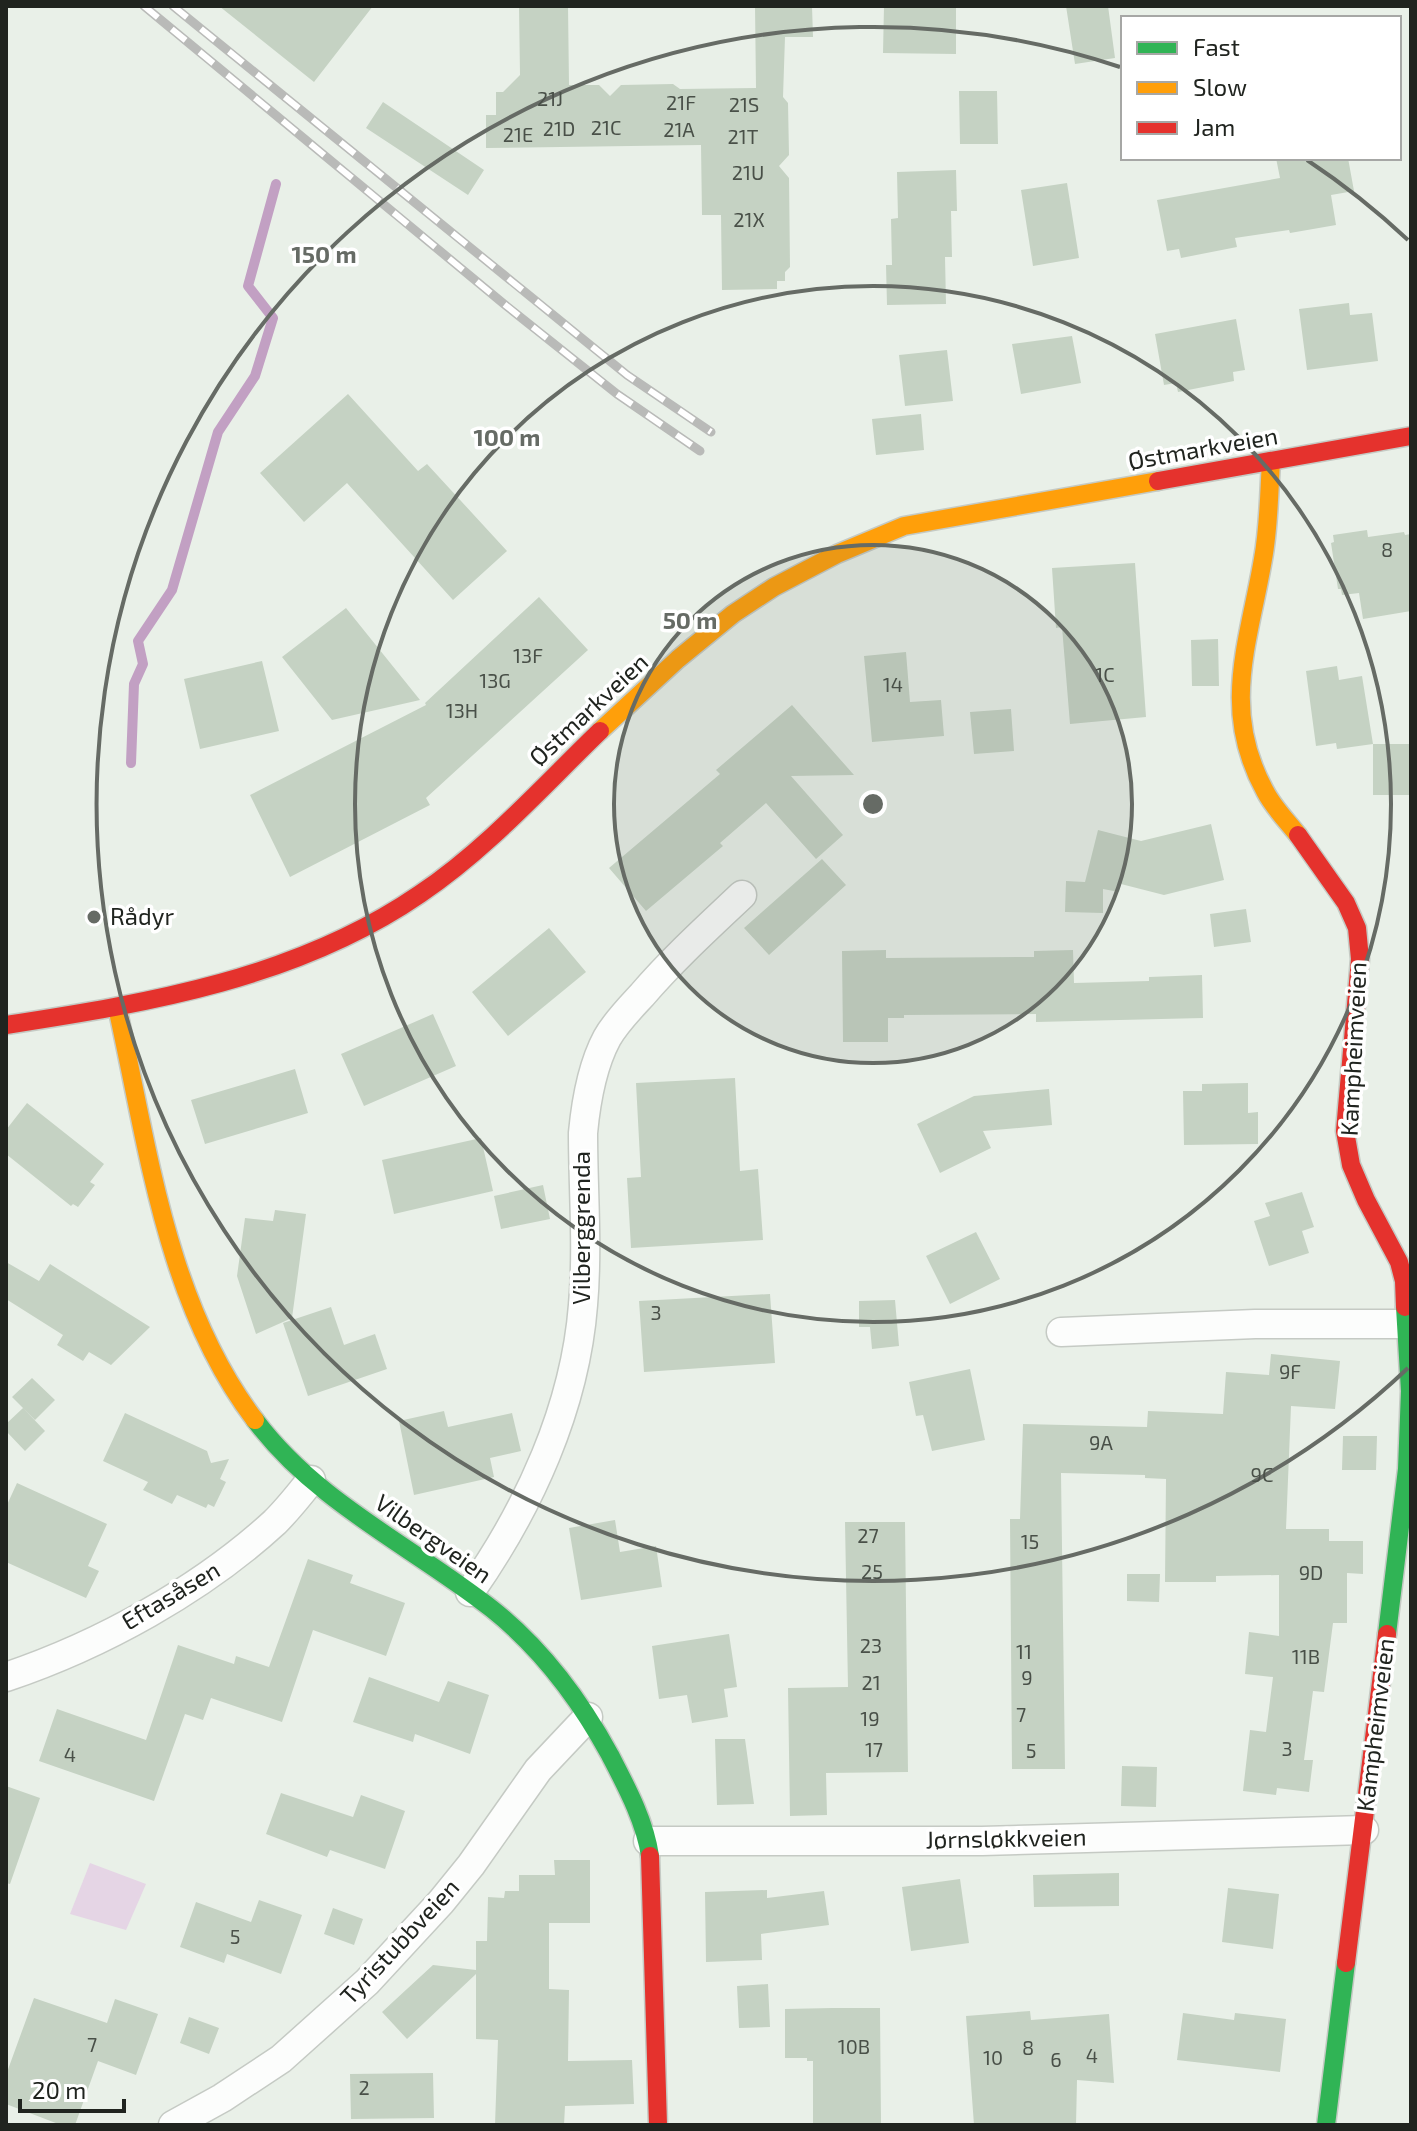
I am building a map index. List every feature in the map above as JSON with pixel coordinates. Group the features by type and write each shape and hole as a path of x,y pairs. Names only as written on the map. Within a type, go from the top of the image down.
{"street":[{"name":"Østmarkveien","path":"6,1025 117,1007 213,985 328,945 394,911 465,858 664,672 733,615 785,579 837,553 904,526 1411,436"},
{"name":"Kampheimveien","path":"1271,461 1264,556 1242,657 1240,701 1247,747 1265,792 1324,870 1346,903 1357,928 1360,959 1345,1131 1351,1165 1399,1262 1409,1324 1407,1469 1326,2125"},
{"name":"Vilberggrenda","path":"470,1592 507,1534 539,1469 567,1400 583,1303 583,1133 597,1063 607,1038 628,1010 675,957 742,895"},
{"name":"Vilbergveien","path":"117,1007 161,1207 190,1301 213,1352 245,1407 311,1480 369,1525 470,1592 539,1651 588,1717 622,1779 648,1841 658,2125"},
{"path":"1061,1332 1255,1324 1409,1324"},
{"name":"Eftasåsen","path":"6,1677 112,1632 216,1571 277,1519 311,1480"},
{"name":"Tyristubbveien","path":"173,2125 222,2098 281,2059 367,1982 434,1910 471,1865 538,1770 588,1717"},
{"name":"Jørnsløkkveien","path":"648,1841 982,1841 1364,1830"}],"shaded area":[{"path":"90,1863 146,1884 126,1930 70,1914"}],"building":[{"path":"219,6 373,6 314,82"},
{"path":"519,6 568,6 569,85 599,85 610,96 621,85 673,84 680,89 756,88 755,6 812,6 813,37 785,37 783,97 788,103 789,155 779,166 789,178 790,267 785,272 785,281 777,281 777,289 722,290 721,215 702,215 701,145 486,148 486,115 496,115 496,92 503,92 520,75"},
{"path":"884,6 956,6 956,54 883,53"},
{"path":"1066,6 1108,6 1115,58 1075,64"},
{"path":"959,91 997,91 998,144 960,144"},
{"path":"383,102 484,170 468,195 366,128"},
{"path":"1276,160 1348,160 1354,191 1331,195 1336,225 1235,238 1237,247 1181,258 1179,249 1167,251 1157,200 1280,178"},
{"path":"956,170 957,211 951,211 952,257 945,257 946,304 887,305 886,265 892,265 891,219 898,218 897,172"},
{"path":"1067,183 1079,258 1033,266 1021,190"},
{"path":"1349,303 1350,315 1372,313 1378,361 1307,370 1299,309"},
{"path":"1236,319 1245,370 1233,372 1234,381 1178,392 1176,383 1164,385 1155,334"},
{"path":"1072,336 1081,383 1021,394 1012,344"},
{"path":"947,350 953,401 905,406 899,355"},
{"path":"348,394 418,471 427,464 507,551 453,600 347,483 304,522 260,473"},
{"path":"921,414 924,450 876,455 872,419"},
{"path":"1367,530 1368,537 1404,532 1405,535 1411,534 1411,611 1363,619 1359,593 1342,595 1341,589 1338,589 1331,543 1334,542 1333,535"},
{"path":"1135,563 1146,717 1070,724 1062,627 1056,628 1052,568"},
{"path":"539,597 588,650 426,798 430,805 290,877 250,795 426,705"},
{"path":"346,608 420,700 332,720 282,657"},
{"path":"1218,639 1219,686 1192,686 1191,640"},
{"path":"906,652 910,702 941,700 944,736 872,742 864,656"},
{"path":"262,661 279,731 200,749 184,679"},
{"path":"1337,666 1339,680 1362,676 1373,744 1337,749 1336,743 1316,746 1306,671"},
{"path":"792,705 854,775 791,776 843,835 816,859 766,803 720,843 723,846 646,911 609,868 720,774 716,770"},
{"path":"1011,709 1014,751 974,754 970,712"},
{"path":"1373,744 1411,744 1411,795 1373,795"},
{"path":"1211,824 1224,880 1164,895 1121,884 1119,892 1103,889 1103,913 1065,912 1066,881 1085,882 1098,830 1141,841"},
{"path":"822,859 846,885 769,955 744,928"},
{"path":"1246,909 1251,942 1214,947 1210,914"},
{"path":"549,928 586,972 508,1036 472,992"},
{"path":"886,950 886,958 1034,957 1034,951 1073,950 1074,983 1149,981 1149,977 1202,975 1203,1018 1036,1022 1036,1014 904,1015 904,1018 888,1018 888,1042 843,1042 842,951"},
{"path":"433,1014 456,1066 364,1106 341,1054"},
{"path":"295,1069 308,1113 205,1144 191,1100"},
{"path":"735,1078 740,1171 758,1169 763,1240 631,1248 627,1178 641,1177 636,1083"},
{"path":"1248,1083 1248,1113 1258,1112 1258,1144 1184,1145 1183,1091 1202,1091 1202,1084"},
{"path":"1049,1089 1052,1125 983,1131 991,1148 940,1173 917,1124 974,1096"},
{"path":"27,1103 104,1164 90,1182 95,1185 78,1207 71,1206 6,1154 6,1130"},
{"path":"481,1138 493,1191 394,1214 382,1160"},
{"path":"543,1185 550,1219 501,1229 494,1196"},
{"path":"1302,1192 1314,1227 1302,1231 1309,1253 1269,1266 1254,1221 1270,1216 1265,1203"},
{"path":"275,1210 306,1214 292,1318 256,1334 237,1276 245,1218 273,1221"},
{"path":"976,1232 1000,1279 950,1304 926,1256"},
{"path":"6,1262 39,1281 50,1264 150,1327 111,1365 89,1352 83,1361 57,1345 63,1335 6,1299"},
{"path":"770,1294 775,1363 644,1372 639,1301"},
{"path":"895,1300 899,1346 872,1349 870,1327 859,1327 859,1301"},
{"path":"331,1307 344,1345 375,1334 387,1369 308,1396 283,1323"},
{"path":"1271,1354 1340,1361 1335,1409 1291,1406 1286,1529 1329,1529 1329,1541 1363,1541 1363,1574 1347,1573 1347,1623 1333,1623 1324,1692 1313,1691 1304,1760 1313,1760 1309,1792 1277,1788 1276,1795 1243,1791 1250,1730 1266,1732 1273,1677 1245,1674 1249,1632 1279,1636 1279,1575 1216,1576 1216,1582 1165,1582 1166,1479 1145,1478 1145,1475 1061,1473 1065,1769 1012,1769 1010,1519 1020,1519 1023,1424 1147,1427 1148,1411 1223,1414 1226,1372 1269,1375"},
{"path":"970,1369 985,1440 932,1451 923,1415 916,1416 909,1382"},
{"path":"32,1378 55,1400 35,1420 12,1397"},
{"path":"23,1408 45,1431 25,1451 6,1431 6,1424"},
{"path":"444,1411 448,1427 512,1413 521,1451 490,1458 494,1477 414,1495 399,1421"},
{"path":"125,1413 207,1451 211,1463 229,1459 220,1479 226,1482 214,1507 208,1504 206,1508 177,1495 172,1504 143,1490 148,1482 103,1461"},
{"path":"1343,1436 1377,1436 1376,1470 1342,1470"},
{"path":"17,1483 107,1524 88,1566 99,1571 86,1598 6,1562 6,1507"},
{"path":"615,1520 620,1552 656,1546 662,1587 581,1600 569,1528"},
{"path":"845,1522 905,1522 908,1772 826,1773 827,1815 790,1816 788,1688 848,1687"},
{"path":"308,1559 353,1575 350,1583 405,1603 386,1656 313,1630 282,1722 211,1698 203,1720 185,1714 154,1801 39,1761 57,1709 146,1740 178,1645 234,1664 236,1656 269,1667"},
{"path":"1127,1574 1160,1574 1159,1602 1127,1601"},
{"path":"729,1634 737,1687 724,1689 728,1717 692,1723 687,1695 659,1699 652,1646"},
{"path":"369,1677 439,1702 448,1681 489,1695 470,1754 415,1734 413,1742 353,1722"},
{"path":"715,1739 745,1739 754,1804 717,1805"},
{"path":"1122,1766 1157,1767 1156,1807 1121,1806"},
{"path":"6,1786 40,1798 10,1884 6,1883"},
{"path":"281,1793 353,1817 361,1795 405,1811 385,1869 330,1850 327,1857 266,1834"},
{"path":"554,1860 590,1860 590,1923 549,1923 549,1989 569,1990 568,2061 632,2060 634,2104 565,2106 564,2125 495,2125 498,2040 476,2039 476,1974 407,2039 382,2012 433,1965 476,1970 476,1941 487,1941 488,1897 504,1898 505,1891 519,1891 519,1875 555,1875"},
{"path":"1119,1873 1119,1906 1034,1907 1033,1875"},
{"path":"960,1879 969,1943 911,1951 902,1887"},
{"path":"1228,1888 1279,1894 1273,1949 1222,1942"},
{"path":"767,1890 767,1898 824,1891 829,1925 761,1934 762,1960 706,1962 705,1892"},
{"path":"259,1900 302,1915 281,1974 227,1954 224,1963 180,1947 196,1902 251,1922"},
{"path":"333,1908 363,1919 354,1945 324,1934"},
{"path":"768,1984 770,2027 739,2028 737,1986"},
{"path":"34,1998 107,2023 115,1999 158,2014 136,2075 98,2061 75,2125 61,2125 6,2104 6,2075"},
{"path":"880,2008 881,2125 813,2125 813,2061 785,2058 785,2009"},
{"path":"1030,2011 1031,2020 1109,2014 1114,2083 1077,2080 1076,2125 974,2125 966,2016"},
{"path":"1183,2013 1234,2020 1235,2013 1286,2019 1280,2072 1177,2060"},
{"path":"189,2017 219,2028 209,2054 180,2043"},
{"path":"433,2073 434,2118 351,2119 350,2074"}],"waterway":[{"path":"131,763 134,684 143,664 138,641 172,590 218,432 255,376 273,318 248,286 276,184"}],"railway":[{"path":"144,6 504,304 617,394 700,451"},
{"path":"173,6 627,375 711,432"}],"traffic: fast":[{"path":"1387,1634 1407,1469 1410,1391 1405,1307"},
{"path":"255,1420 307,1476 336,1500 492,1609 543,1658 586,1714 610,1755 639,1817 650,1856"},
{"path":"1326,2125 1346,1963"}],"traffic: slow":[{"path":"1271,461 1265,547 1246,647 1241,703 1251,761 1268,797 1298,835"},
{"path":"600,731 678,659 733,614 774,587 837,554 904,526 1158,481"},
{"path":"117,1007 151,1168 180,1275 200,1326 225,1374 255,1420"}],"traffic: jam":[{"path":"1158,481 1411,436"},
{"path":"6,1025 114,1007 221,983 324,947 373,923 420,894 468,857 600,731"},
{"path":"1298,835 1346,903 1357,928 1360,959 1345,1131 1351,1165 1399,1262 1404,1281 1405,1307"},
{"path":"1346,1963 1387,1634"},
{"path":"650,1856 658,2125"}],"place":[{"name":"Rådyr","path":"94,917"}]}
